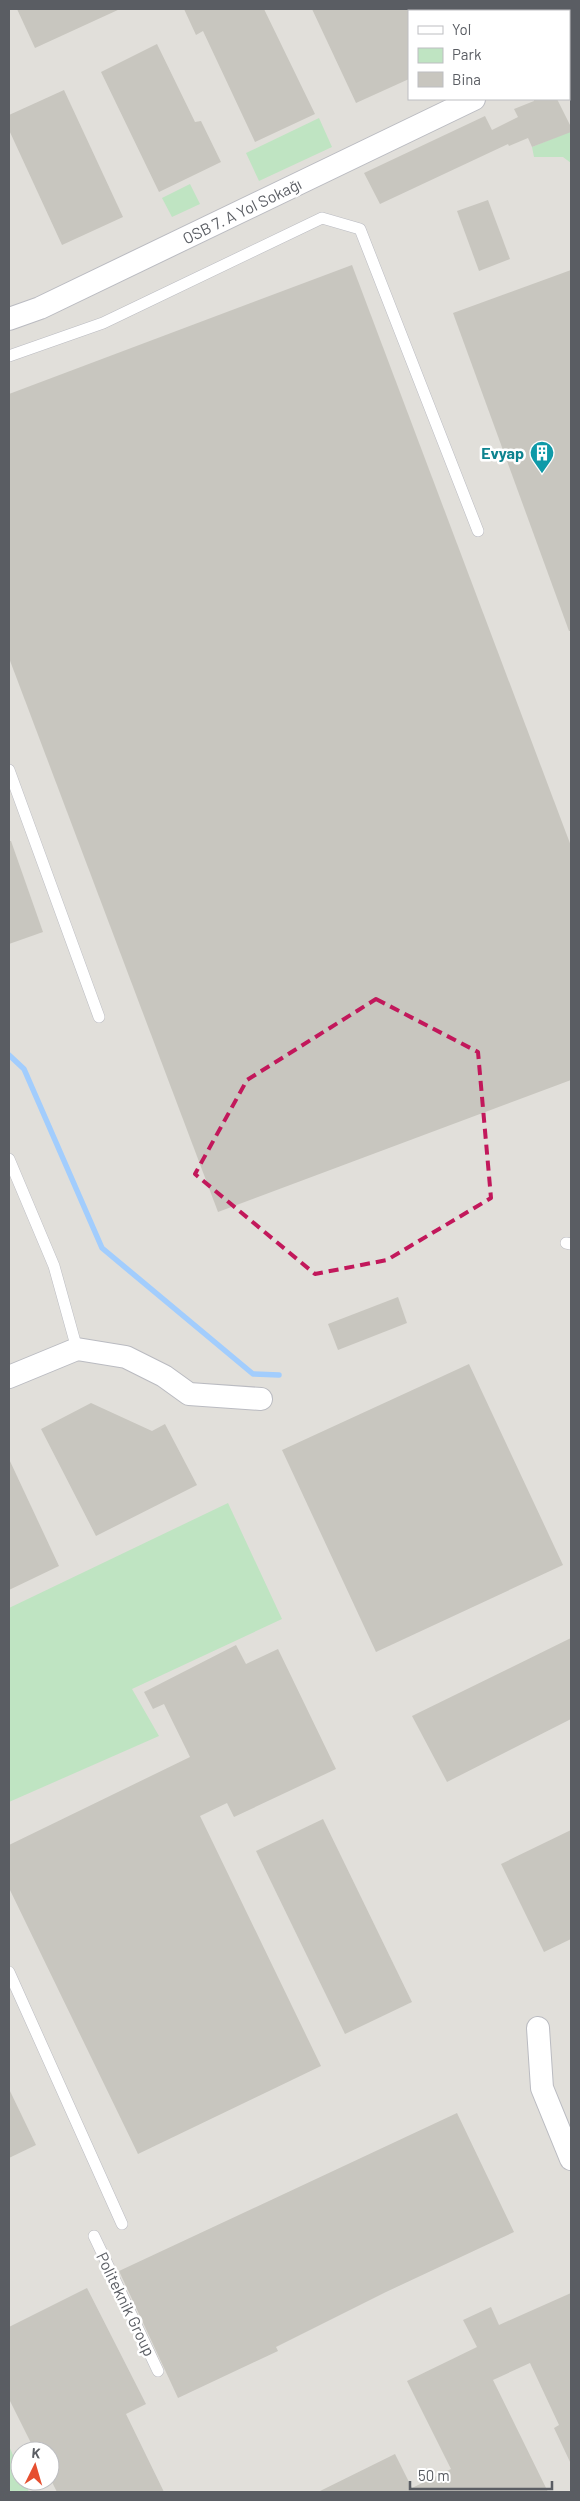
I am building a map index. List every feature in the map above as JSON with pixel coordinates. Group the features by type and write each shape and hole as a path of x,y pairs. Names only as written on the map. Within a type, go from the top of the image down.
{"street":[{"name":"OSB 7. A Yol Sokağı","path":"9,319 40,308 472,100"},
{"path":"9,1378 77,1349 126,1357 164,1376 189,1394 261,1398"},
{"path":"538,2028 542,2088 571,2159"}],"lane":[{"path":"9,356 103,323 322,218 360,229 478,531"},
{"path":"9,770 100,1017"},
{"path":"9,1159 54,1266 77,1349"},
{"path":"9,1972 122,2224"},
{"name":"Politeknik Group","path":"94,2236 158,2372"}],"highlighted area":[{"path":"376,999 478,1052 491,1198 387,1260 315,1274 195,1174 247,1080"}],"shaded area":[{"path":"9,9 571,9 571,2492 9,2492"}],"green space":[{"path":"319,118 332,147 259,181 246,153"},
{"path":"571,131 571,163 563,157 534,157 532,147"},
{"path":"190,184 200,204 172,217 162,198"},
{"path":"228,1503 282,1619 132,1689 159,1736 9,1802 9,1608"},
{"path":"9,2446 10,2491 29,2492 9,2492"}],"building":[{"path":"17,9 120,9 35,48"},
{"path":"184,9 264,9 315,114 255,142 203,31 196,35"},
{"path":"312,9 409,9 408,79 356,103"},
{"path":"157,44 195,122 201,121 221,162 159,192 101,72"},
{"path":"64,90 123,217 62,245 9,130 9,115"},
{"path":"558,100 571,127 571,132 532,147 528,138 509,146 508,144 380,204 364,173 485,116 492,130 518,117 514,109 534,101"},
{"path":"488,200 510,259 479,271 457,211"},
{"path":"352,265 571,846 571,1080 218,1212 9,658 9,394"},
{"name":"Evyap","path":"571,270 571,631 569,631 453,313"},
{"path":"9,841 11,841 43,932 9,944"},
{"path":"398,1297 407,1323 338,1350 328,1324"},
{"path":"469,1364 563,1565 376,1652 282,1450"},
{"path":"91,1403 152,1431 165,1424 197,1485 96,1536 41,1429"},
{"path":"9,1459 59,1566 9,1590"},
{"path":"571,1638 571,1719 447,1782 412,1716"},
{"path":"236,1645 246,1664 278,1649 336,1769 234,1817 227,1803 200,1816 321,2066 138,2154 9,1888 9,1845 190,1757 164,1704 153,1709 144,1692"},
{"path":"323,1819 412,2002 345,2034 256,1851"},
{"path":"571,1830 571,1939 544,1952 501,1864"},
{"path":"9,2089 36,2145 9,2158"},
{"path":"457,2113 514,2232 386,2292 276,2347 278,2351 178,2398 119,2271"},
{"path":"87,2288 146,2404 126,2414 164,2492 57,2492 60,2491 60,2441 30,2441 9,2399 9,2327"},
{"path":"571,2293 571,2464 554,2428 559,2425 530,2363 493,2380 548,2492 318,2492 395,2454 412,2488 451,2469 407,2381 477,2347 463,2320 491,2307 499,2325"}],"waterway":[{"path":"9,1055 24,1069 102,1248 253,1374 279,1375"}],"place":[{"name":"Evyap","path":"542,474"}]}
